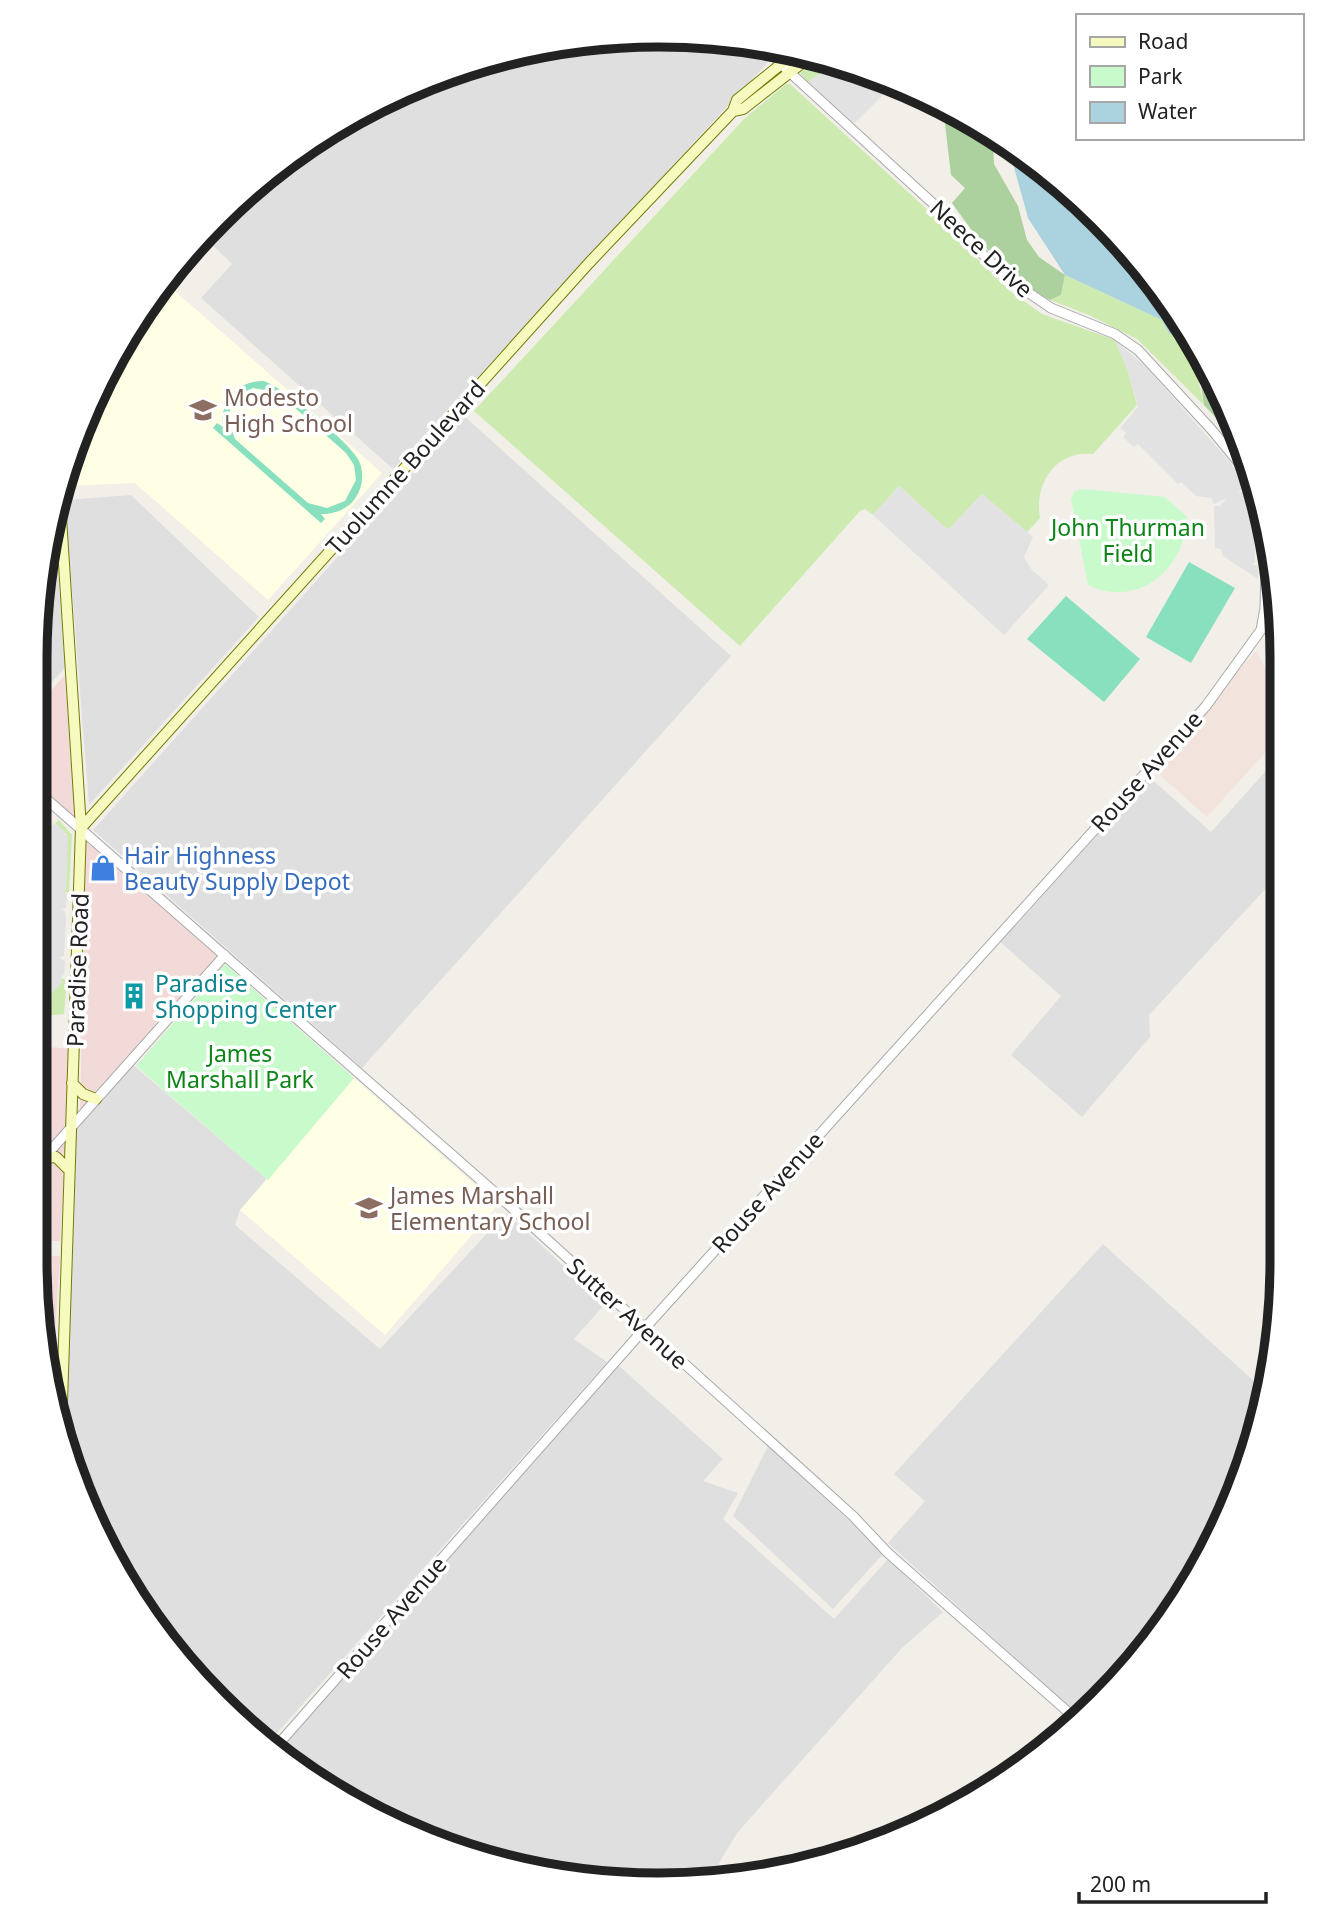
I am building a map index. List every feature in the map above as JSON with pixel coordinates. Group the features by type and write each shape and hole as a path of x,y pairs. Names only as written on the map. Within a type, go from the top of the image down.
{"main road":[{"name":"Tuolumne Boulevard","path":"82,828 589,263 733,111 737,100 786,61"},
{"name":"Tuolumne Boulevard","path":"733,111 743,109 801,64"},
{"name":"Paradise Road","path":"62,527 82,828 62,1394"},
{"path":"72,1083 83,1094 96,1099"},
{"path":"47,1158 56,1157 68,1169"}],"street":[{"name":"Neece Drive","path":"782,64 789,74 939,209 1004,276 1051,307 1115,334 1138,349 1236,458"},
{"name":"Rouse Avenue","path":"281,1742 645,1328 1206,706 1258,637 1265,608 1266,586"},
{"name":"Sutter Avenue","path":"47,799 645,1328 853,1516 897,1560 1070,1714"},
{"path":"47,1155 225,955"}],"shaded area":[{"path":"658,47 738,52 772,58 393,469 201,298 232,264 210,243 255,199 319,150 353,129 425,94 500,68 579,52"},
{"path":"825,71 878,89 884,94 856,122 852,122 808,82"},
{"name":"Modesto High School","path":"172,289 382,473 268,600 135,483 72,486 110,388 150,319"},
{"path":"1115,340 1146,367 1242,479 1245,488 1237,492 1246,492 1249,500 1248,509 1251,510 1254,523 1255,563 1251,563 1258,567 1258,579 1223,556 1221,549 1215,548 1214,506 1220,506 1227,498 1214,504 1211,498 1196,496 1181,482 1178,484 1138,444 1134,447 1123,437 1126,433 1120,428 1138,407 1128,371"},
{"path":"464,416 731,656 362,1068 93,830"},
{"path":"899,486 948,530 982,494 1033,537 1024,557 1031,569 1049,585 1004,635 873,515"},
{"path":"131,495 259,617 89,805 66,510 68,500"},
{"path":"56,553 65,668 47,687 49,619"},
{"path":"1256,651 1264,665 1270,692 1270,747 1207,817 1153,769"},
{"path":"65,675 75,818 47,794 47,695"},
{"path":"1270,766 1270,884 1149,1015 1150,1037 1082,1117 1011,1055 1061,996 998,940 1147,775 1211,832"},
{"path":"47,816 50,819 48,823 52,820 51,825 56,824 65,832 64,835 68,835 66,891 62,892 67,894 66,908 61,909 65,911 66,918 64,956 59,957 65,962 64,974 60,978 62,982 48,998"},
{"path":"86,840 220,955 80,1112"},
{"path":"47,1047 72,1049 60,1241 47,1241"},
{"path":"132,1064 268,1180 240,1210 235,1225 380,1349 506,1213 605,1304 574,1339 607,1362 274,1736 226,1694 199,1665 150,1601 110,1532 80,1458 68,1421 74,1129"},
{"name":"James Marshall Elementary School","path":"354,1078 498,1205 385,1335 240,1210"},
{"path":"1103,1244 1257,1384 1249,1420 1223,1495 1188,1567 1143,1634 1118,1665 1073,1711 888,1543 925,1501 894,1474"},
{"path":"47,1255 60,1256 54,1352"},
{"path":"618,1365 723,1459 703,1481 738,1493 723,1519 834,1619 888,1559 943,1612 902,1648 737,1833 715,1870 658,1873 579,1868 500,1852 462,1840 388,1810 319,1770 284,1744"},
{"path":"768,1446 884,1553 833,1609 733,1516"}],"green space":[{"path":"809,66 825,71 808,82 800,73"},
{"path":"786,84 790,84 933,215 1010,291 1042,314 1115,340 1128,371 1137,405 1093,454 1068,458 1050,472 1040,493 1040,518 1027,532 982,494 948,530 899,486 873,515 865,509 860,511 740,646 474,411 744,119"},
{"path":"944,118 969,132 972,138 976,136 993,147 994,164 1018,206 1027,240 1039,257 1065,275 1061,295 1050,300 1020,281 995,258 952,203 965,188 951,175"},
{"path":"1065,275 1162,320 1169,333 1180,340 1202,379 1199,384 1204,405 1137,339 1089,315 1050,300 1061,295"},
{"path":"1199,374 1223,426 1204,405"},
{"path":"263,381 272,385 299,403 342,440 358,459 362,475 357,495 343,509 321,514 325,519 321,523 213,428 217,423 223,427 224,409 232,394 253,382","holes":["253,388 277,392 346,453 354,465 356,480 345,501 327,508 308,503 235,439 228,421 231,406 240,395"]},
{"name":"John Thurman Field","path":"1083,489 1165,497 1187,517 1178,553 1156,580 1125,592 1107,591 1088,585 1071,499 1074,492"},
{"path":"1189,562 1235,588 1191,663 1146,637"},
{"path":"1066,596 1140,659 1104,702 1027,639"},
{"path":"59,820 72,835 69,893 62,892 66,890 67,835 55,823"},
{"name":"James Marshall Park","path":"225,964 354,1078 268,1180 136,1066"},
{"path":"60,978 67,980 64,1014 47,1016 47,996 62,982"}],"water":[{"path":"1012,160 1062,199 1101,237 1143,286 1180,340 1169,333 1162,320 1065,275 1028,218"}],"place":[{"name":"Modesto High School","path":"203,410"},
{"name":"Hair Highness Beauty Supply Depot","path":"103,868"},
{"name":"Paradise Shopping Center","path":"134,996"},
{"name":"James Marshall Elementary School","path":"369,1208"}]}
